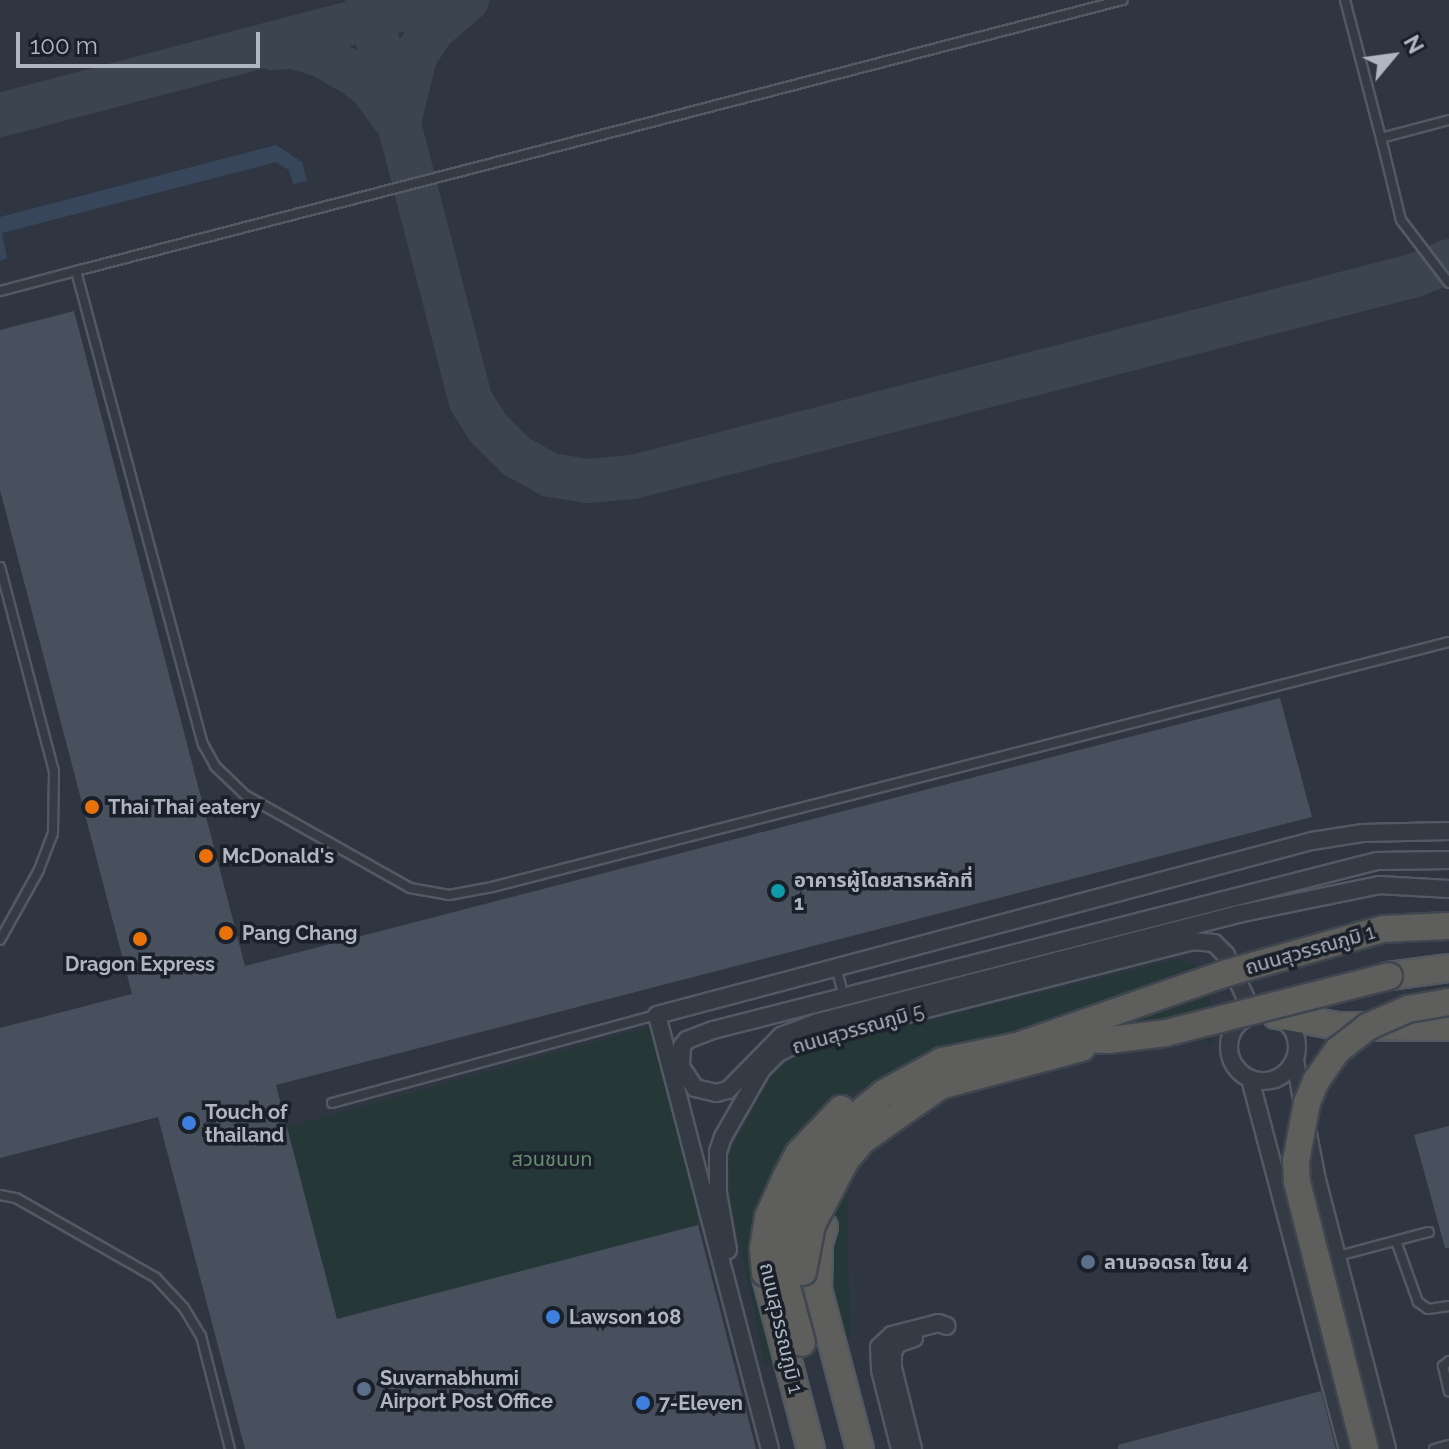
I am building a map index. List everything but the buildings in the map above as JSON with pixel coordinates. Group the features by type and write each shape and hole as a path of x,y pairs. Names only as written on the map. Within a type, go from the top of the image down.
{"highway":[{"name":"ถนนสุวรรณภูมิ 1","path":"860,1449 818,1289 819,1243 842,1176 872,1127 899,1104 937,1080 1017,1046 1227,973 1383,929 1449,926"},
{"name":"ถนนสุวรรณภูมิ 1","path":"845,1449 805,1294 803,1272 812,1225 846,1160 863,1140 940,1086 1109,1040 1166,1033 1389,976 1449,968"},
{"path":"1365,1449 1297,1182 1296,1161 1302,1129 1316,1081 1338,1050 1367,1027 1408,1009 1449,1002"},
{"path":"1264,1015 1338,1026 1449,1027"},
{"name":"ถนนสุวรรณภูมิ 1","path":"811,1449 765,1273 763,1249 768,1217 799,1153 846,1105 892,1075 944,1050 1019,1038 1109,1040"},
{"name":"ถนนสุวรรณภูมิ 1","path":"829,1449 787,1287 785,1252 794,1204 815,1165 846,1124 884,1093 942,1061 1017,1046"}],"street":[{"path":"657,1015 1312,841 1377,832 1449,831"},
{"name":"ถนนสุวรรณภูมิ 5","path":"676,1087 682,1046 699,1034 1377,861 1449,860"},
{"name":"ถนนสุวรรณภูมิ 5","path":"666,1049 695,1088 716,1093 728,1090 763,1051 799,1027 1238,914 1379,885 1449,889"},
{"name":"ถนนสุวรรณภูมิ 5","path":"734,1312 718,1193 718,1152 753,1083 778,1053 805,1040 1192,941 1214,943 1226,955 1264,1015 1292,1029 1313,1157 1387,1449"},
{"name":"ถนนสุวรรณภูมิ 5","path":"657,1015 734,1312"},
{"path":"1264,1015 1234,1028 1229,1051 1240,1072 1261,1082 1281,1077 1295,1060"},
{"path":"1250,1079 1279,1159 1348,1449"},
{"path":"734,1312 773,1447"},
{"path":"900,1449 880,1370 879,1347 892,1335 938,1323 947,1326 940,1332 897,1344 893,1353 913,1449"}],"lane":[{"path":"0,291 1122,0"},
{"path":"1345,0 1401,220 1449,283"},
{"path":"1381,138 1449,120"},
{"path":"76,271 203,744 215,766 245,795 410,888 449,895 492,887 1449,642"},
{"path":"0,567 54,771 53,833 39,870 0,940"},
{"path":"836,967 844,996"},
{"path":"332,1103 657,1015"},
{"path":"1279,1159 1299,1151 1313,1157"},
{"path":"0,1195 16,1198 156,1278 184,1308 201,1336 230,1449"},
{"path":"1337,1257 1429,1232"},
{"path":"1396,1241 1418,1302 1428,1309 1449,1306"},
{"path":"1317,1326 1353,1317"},
{"path":"1449,1361 1443,1366 1449,1391"},
{"path":"1344,1432 1380,1422"},
{"path":"1434,1449 1449,1445"}],"shaded area":[{"path":"0,0 1449,0 1449,1449 0,1449"}],"green space":[{"path":"1178,959 1195,965 1210,998 1212,1045 1170,1022 845,1093 850,1340 765,1365 732,1207 729,1164 732,1148 771,1077 796,1055 819,1048"},
{"name":"สวนชนบท","path":"649,1027 696,1205 698,1225 337,1319 287,1127"}],"water":[{"path":"276,145 302,162 307,181 293,184 289,170 276,162 2,233 7,258 0,261 0,217"}],"taxiway":[{"path":"367,0 471,401 488,428 516,456 550,475 588,481 633,477 1416,275 1449,261"},
{"path":"0,115 437,0"},
{"path":"401,115 415,56 433,29 467,0"},
{"path":"272,48 294,47 321,55 372,88 393,117"}],"place":[{"name":"Thai Thai eatery","path":"92,807"},
{"name":"McDonald's","path":"206,856"},
{"name":"อาคารผู้โดยสารหลักที่ 1","path":"778,891"},
{"name":"Pang Chang","path":"226,933"},
{"name":"Dragon Express","path":"140,939"},
{"name":"Touch of thailand","path":"189,1123"},
{"name":"ลานจอดรถ โซน 4","path":"1088,1262"},
{"name":"Lawson 108","path":"553,1317"},
{"name":"Suvarnabhumi Airport Post Office","path":"364,1389"},
{"name":"7-Eleven","path":"643,1403"}]}
